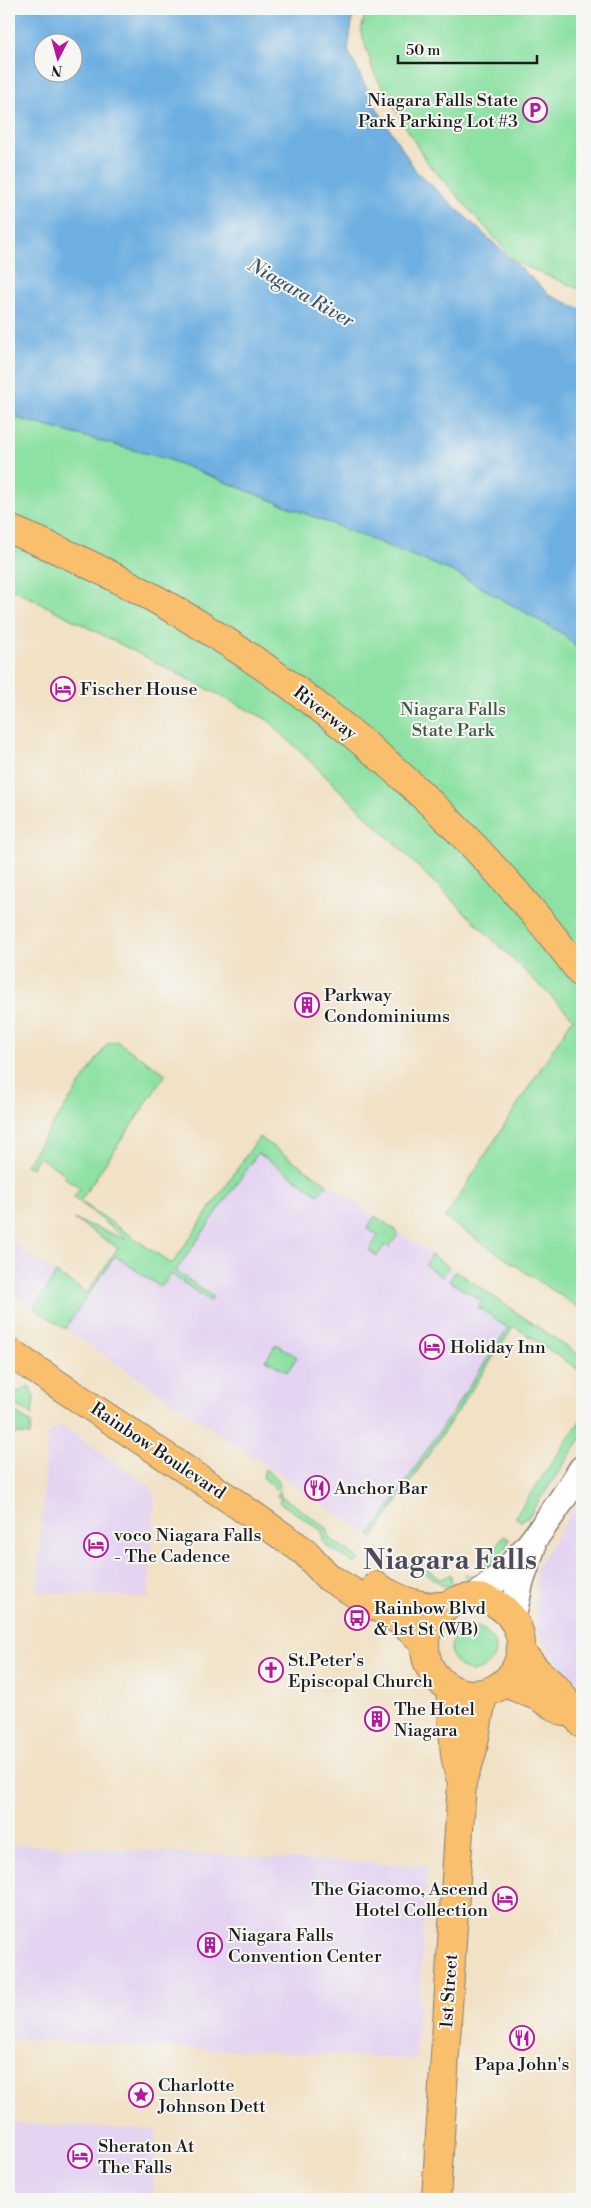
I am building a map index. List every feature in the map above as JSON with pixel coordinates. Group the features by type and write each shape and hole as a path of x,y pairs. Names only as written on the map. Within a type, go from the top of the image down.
{"main road":[{"name":"Riverway","path":"9,529 111,576 171,609 256,662 338,722 414,788 469,841 532,910 582,974"},
{"name":"Rainbow Boulevard","path":"9,1352 223,1494 305,1552 328,1577 397,1619 425,1642"},
{"name":"Rainbow Boulevard","path":"305,1552 338,1561 408,1603 438,1607 462,1602"},
{"path":"494,1688 515,1670 521,1652 520,1636 512,1620 496,1605 462,1602 433,1621 425,1642 433,1670 450,1689 467,1694 494,1688 537,1696 582,1724"},
{"path":"521,1652 538,1672 557,1689 582,1724"},
{"name":"1st Street","path":"436,2199 462,1782 494,1688"},
{"name":"1st Street","path":"450,1689 455,1755 462,1782"}],"street":[{"path":"462,1602 487,1589 535,1541 582,1469"},
{"path":"512,1620 520,1583 535,1541"}],"shaded area":[{"path":"259,1137 522,1316 373,1538 64,1328 118,1248 163,1278"},
{"path":"9,1241 56,1273 34,1308 9,1291"},
{"name":"voco Niagara Falls - The Cadence","path":"62,1426 152,1488 155,1498 148,1598 38,1592 47,1434"},
{"path":"582,1496 582,1693 568,1680 536,1628 537,1567"},
{"name":"Niagara Falls Convention Center","path":"9,1730 16,1730 10,1844 427,1866 416,2059 9,2039"},
{"name":"Sheraton At The Falls","path":"9,2123 156,2130 153,2199 9,2199"}],"green space":[{"path":"366,9 582,9 582,290 517,263 426,161 374,73 361,31"},
{"name":"Niagara Falls State Park","path":"9,416 167,459 454,572 565,635 582,654 582,1310 445,1218 573,1018 268,720 9,587"},
{"path":"116,1041 166,1074 80,1201 172,1264 259,1137 327,1184 319,1195 258,1153 176,1271 213,1297 210,1301 171,1274 163,1285 159,1286 115,1256 65,1329 34,1308 56,1273 87,1293 118,1248 74,1219 127,1240 74,1197 80,1188 64,1177 65,1174 39,1157 32,1168 26,1165 107,1044"},
{"path":"375,1216 395,1230 397,1236 389,1247 385,1245 377,1256 369,1250 378,1236 367,1228"},
{"path":"431,1255 449,1267 442,1277 425,1265"},
{"path":"456,1271 582,1357 582,1372 514,1326 373,1538 370,1536 508,1328 478,1307 482,1301 449,1281"},
{"path":"276,1344 297,1357 287,1372 266,1360"},
{"path":"29,1386 34,1397 32,1415 9,1400 9,1387 18,1392"},
{"path":"9,1409 31,1423 30,1435 9,1433"},
{"path":"582,1418 582,1437 528,1517 521,1521 515,1517"},
{"path":"265,1469 277,1478 281,1496 327,1528 330,1539 360,1559 354,1564 323,1543 322,1531 279,1502 281,1499 277,1496 279,1492 263,1477"},
{"path":"503,1536 509,1539 499,1557 485,1572 467,1585 464,1574 476,1576"},
{"path":"412,1559 441,1579 451,1574 452,1588 441,1584 409,1563"},
{"path":"473,1627 485,1631 491,1637 495,1649 491,1661 485,1667 473,1671 461,1667 455,1661 451,1649 455,1637 461,1631"}],"water":[{"name":"Niagara River","path":"9,9 354,9 348,51 377,109 416,171 551,296 582,309 582,654 565,635 454,572 167,459 9,416"}],"place":[{"name":"Niagara Falls State Park Parking Lot #3","path":"535,110"},
{"name":"Fischer House","path":"63,689"},
{"name":"Parkway Condominiums","path":"307,1005"},
{"name":"Holiday Inn","path":"432,1347"},
{"name":"Anchor Bar","path":"317,1488"},
{"name":"voco Niagara Falls - The Cadence","path":"96,1545"},
{"name":"Rainbow Blvd & 1st St (WB)","path":"357,1618"},
{"name":"St.Peter's Episcopal Church","path":"271,1670"},
{"name":"The Hotel Niagara","path":"377,1719"},
{"name":"The Giacomo, Ascend Hotel Collection","path":"505,1899"},
{"name":"Niagara Falls Convention Center","path":"210,1945"},
{"name":"Papa John's","path":"522,2038"},
{"name":"Charlotte Johnson Dett","path":"141,2095"},
{"name":"Sheraton At The Falls","path":"80,2156"}],"district":[{"name":"Niagara Falls","path":"450,1560"}]}
